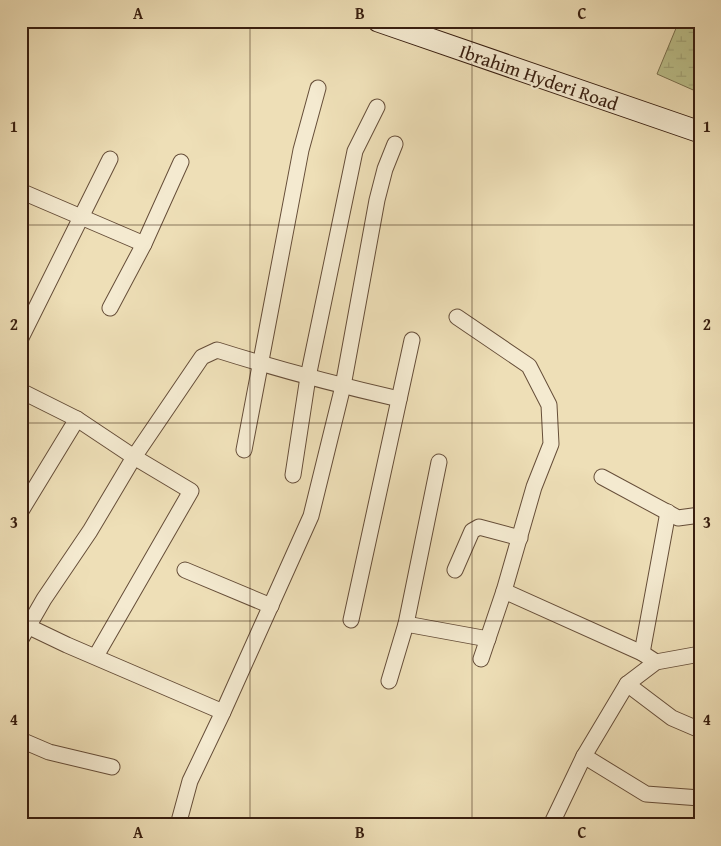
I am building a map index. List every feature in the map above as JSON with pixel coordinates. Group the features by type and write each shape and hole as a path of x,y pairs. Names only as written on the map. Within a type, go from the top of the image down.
{"main road":[{"name":"Ibrahim Hyderi Road","path":"378,21 700,132"}],"street":[{"path":"244,450 301,150 318,88"},
{"path":"293,476 308,377 355,151 377,107"},
{"path":"178,825 190,781 271,606 310,516 343,386 377,200 385,169 395,144"},
{"path":"21,338 110,159"},
{"path":"110,308 144,244 181,162"},
{"path":"21,193 25,193 144,244"},
{"path":"456,317 529,366 550,405 552,444 534,487 504,591 481,659"},
{"path":"351,620 412,340"},
{"path":"223,712 96,656 23,629 90,531 134,457 202,357 217,350 308,377 399,399"},
{"path":"21,391 77,419 134,457 191,491 96,656"},
{"path":"21,511 77,419"},
{"path":"389,681 406,624 439,462"},
{"path":"602,476 678,518 700,515"},
{"path":"642,653 668,512"},
{"path":"455,570 472,531 479,527 520,538"},
{"path":"185,570 271,606"},
{"path":"504,591 642,653 656,662"},
{"path":"406,624 488,639"},
{"path":"551,825 584,756 627,684 656,662 700,654"},
{"path":"627,684 672,718 700,730"},
{"path":"21,740 49,752 112,767"},
{"path":"584,756 646,794 700,798"}],"green space":[{"path":"679,21 700,21 700,93 657,74"}]}
